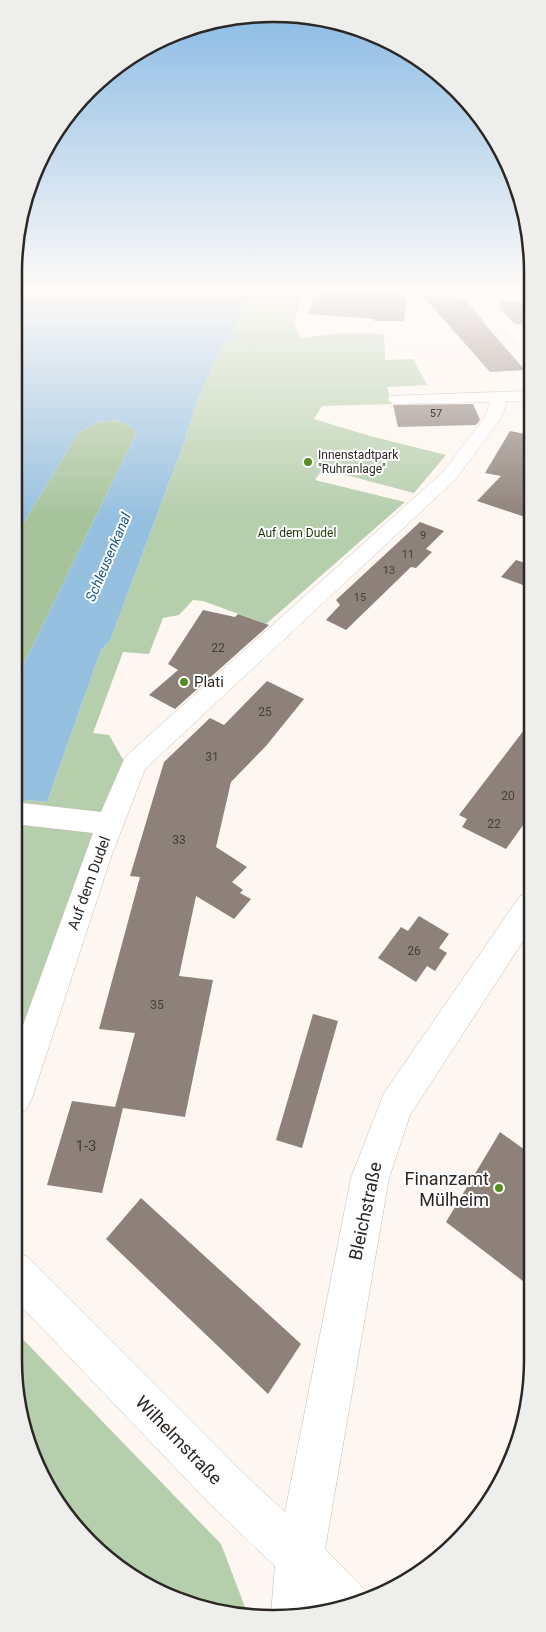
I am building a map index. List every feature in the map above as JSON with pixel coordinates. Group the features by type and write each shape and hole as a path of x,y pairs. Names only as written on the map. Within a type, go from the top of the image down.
{"street":[{"path":"396,399 524,396"},
{"name":"Auf dem Dudel","path":"23,1072 110,824 134,764 449,476 493,418 500,397"},
{"path":"23,814 110,824"},
{"name":"Bleichstraße","path":"295,1608 300,1558 370,1178 376,1158 396,1104 524,915"},
{"name":"Wilhelmstraße","path":"23,1280 227,1489 342,1600"}],"green space":[{"name":"Innenstadtpark \"Ruhranlage\"","path":"213,366 417,366 427,385 387,387 392,404 322,406 314,419 370,436 446,455 414,493 323,469 315,480 405,502 266,624 203,601 193,600 179,615 163,618 149,654 123,652 93,733 109,735 125,763 23,1024 23,802 28,800 47,802 101,650 110,641 186,437 197,401"},
{"path":"117,420 134,429 136,434 23,666 23,524 78,433 98,422"},
{"path":"23,1339 221,1544 245,1608 208,1601 162,1584 121,1558 96,1536 74,1511 56,1484 36,1440 27,1408 23,1375"}],"water":[{"name":"Schleusenkanal","path":"23,366 213,366 197,401 186,437 110,641 101,650 47,802 28,800 23,802 23,666 136,434 134,429 117,420 98,422 78,433 23,524"}],"building":[{"path":"485,366 522,366 524,369 524,370 490,372"},
{"path":"473,404 480,420 476,425 398,427 393,405"},
{"path":"510,431 524,434 524,517 477,501 501,476 485,473"},
{"path":"420,522 444,531 426,549 432,552 416,568 411,567 346,630 326,620 340,605 336,600"},
{"path":"516,560 524,563 524,585 501,577"},
{"path":"203,610 235,617 238,614 269,625 175,709 149,695 178,670 168,664"},
{"path":"267,681 304,699 266,746 231,782 216,847 247,867 232,882 243,890 240,893 251,899 234,919 196,896 179,976 213,980 185,1117 123,1108 102,1193 47,1185 72,1101 115,1107 135,1033 99,1029 140,877 130,876 164,762 210,718 224,725"},
{"path":"524,730 524,824 506,849 462,827 467,819 459,815"},
{"path":"419,916 449,934 439,948 447,953 435,971 427,966 416,982 378,958 401,927 408,931"},
{"path":"313,1014 338,1021 302,1148 276,1140"},
{"name":"Finanzamt Mülheim","path":"500,1132 524,1149 524,1282 446,1222"},
{"path":"141,1198 301,1344 268,1394 106,1239"}],"place":[{"name":"Innenstadtpark \"Ruhranlage\"","path":"308,462"},
{"name":"Plati","path":"184,682"},
{"name":"Finanzamt Mülheim","path":"499,1188"}]}
